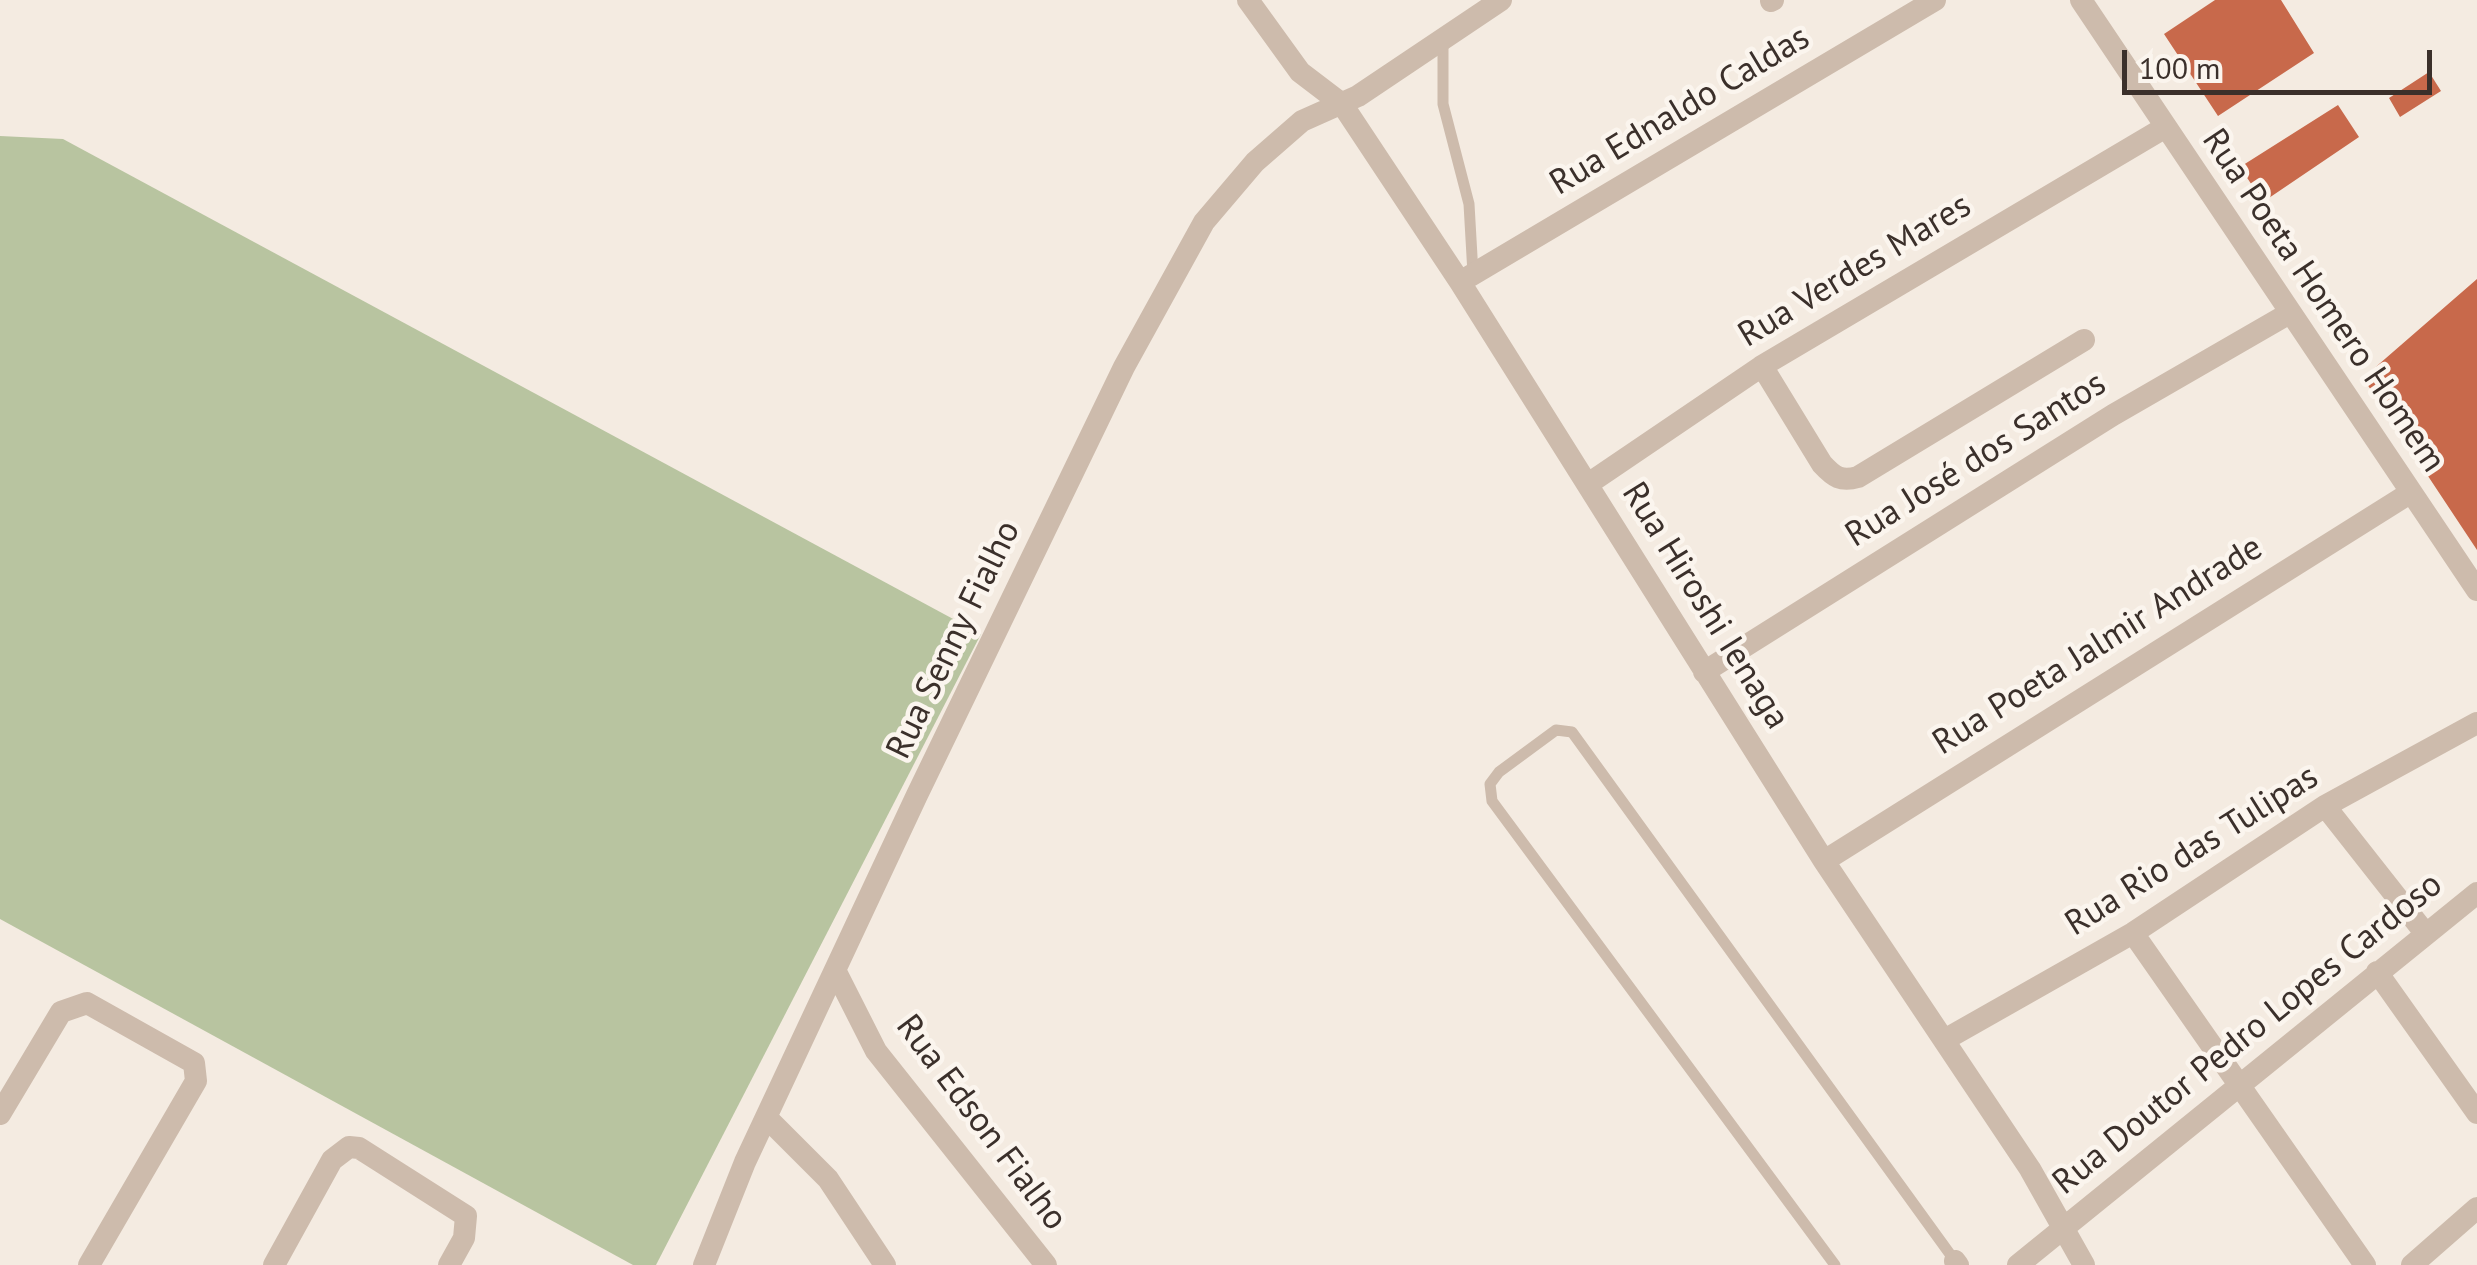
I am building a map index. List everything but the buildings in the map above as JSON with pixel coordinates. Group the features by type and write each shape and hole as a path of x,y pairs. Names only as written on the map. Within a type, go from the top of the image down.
{"street":[{"name":"Rua Hiroshi Ienaga","path":"1248,0 1300,72 1342,104 1467,278 1704,672 1824,861 2030,1169 2084,1265"},
{"name":"Rua Senny Fialho","path":"711,1260 767,1118 836,970 1124,367 1183,256 1228,191 1284,134 1318,111 1342,104 1501,0"},
{"name":"Rua Ednaldo Caldas","path":"1467,278 1935,0"},
{"name":"Rua Poeta Homero Homem","path":"2081,0 2288,314 2477,590"},
{"name":"Rua Verdes Mares","path":"1588,484 1762,366 2164,128"},
{"name":"Rua José dos Santos","path":"1704,672 1922,532 2288,314"},
{"path":"1762,366 1822,464 1834,476 1846,480 1858,477 2084,340"},
{"name":"Rua Poeta Jalmir Andrade","path":"1824,861 2410,492"},
{"name":"Rua Rio das Tulipas","path":"1946,1039 2133,933 2325,806 2477,723"},
{"path":"2325,806 2425,932"},
{"name":"Rua Doutor Pedro Lopes Cardoso","path":"2018,1265 2477,893"},
{"path":"2133,933 2365,1265"},
{"name":"Rua Edson Fialho","path":"836,970 876,1051 1046,1265"},
{"path":"2376,972 2477,1113"},
{"path":"0,1114 61,1012 78,1002 87,1002 194,1064 196,1081 89,1265"},
{"path":"767,1118 828,1179 885,1265"},
{"path":"274,1265 332,1160 350,1147 359,1148 461,1209 466,1216 464,1238 449,1265"},
{"path":"2412,1265 2477,1208"}],"lane":[{"path":"1443,39 1443,104 1469,204 1467,278"},
{"path":"1835,1265 1492,801 1490,784 1499,772 1556,730 1572,732 1957,1263"}],"green space":[{"path":"0,136 63,139 981,634 656,1265 633,1265 0,919"}]}
